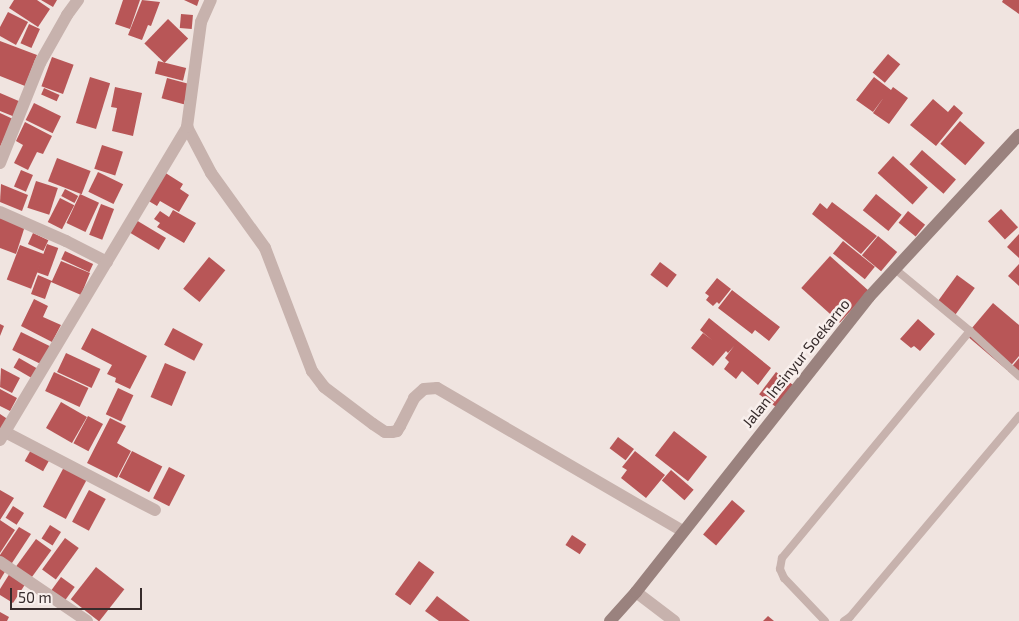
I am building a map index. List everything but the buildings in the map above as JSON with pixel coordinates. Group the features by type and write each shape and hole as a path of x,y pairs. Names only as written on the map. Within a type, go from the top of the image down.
{"main road":[{"name":"Jalan Insinyur Soekarno","path":"610,621 636,592 869,297 1019,135"}],"street":[{"path":"0,163 40,63 67,15 78,0"},
{"path":"155,510 2,436 187,127 201,22 211,0"},
{"path":"187,127 211,173 265,248 312,370 324,387 385,432 396,431 414,398 424,389 437,388 683,531"},
{"path":"0,212 66,241 106,262"},
{"path":"0,562 87,621"},
{"path":"636,592 674,621"}],"lane":[{"path":"895,269 970,331 1019,376"},
{"path":"825,621 784,578 780,569 782,558 970,331"},
{"path":"844,621 856,610 1019,416"}]}
